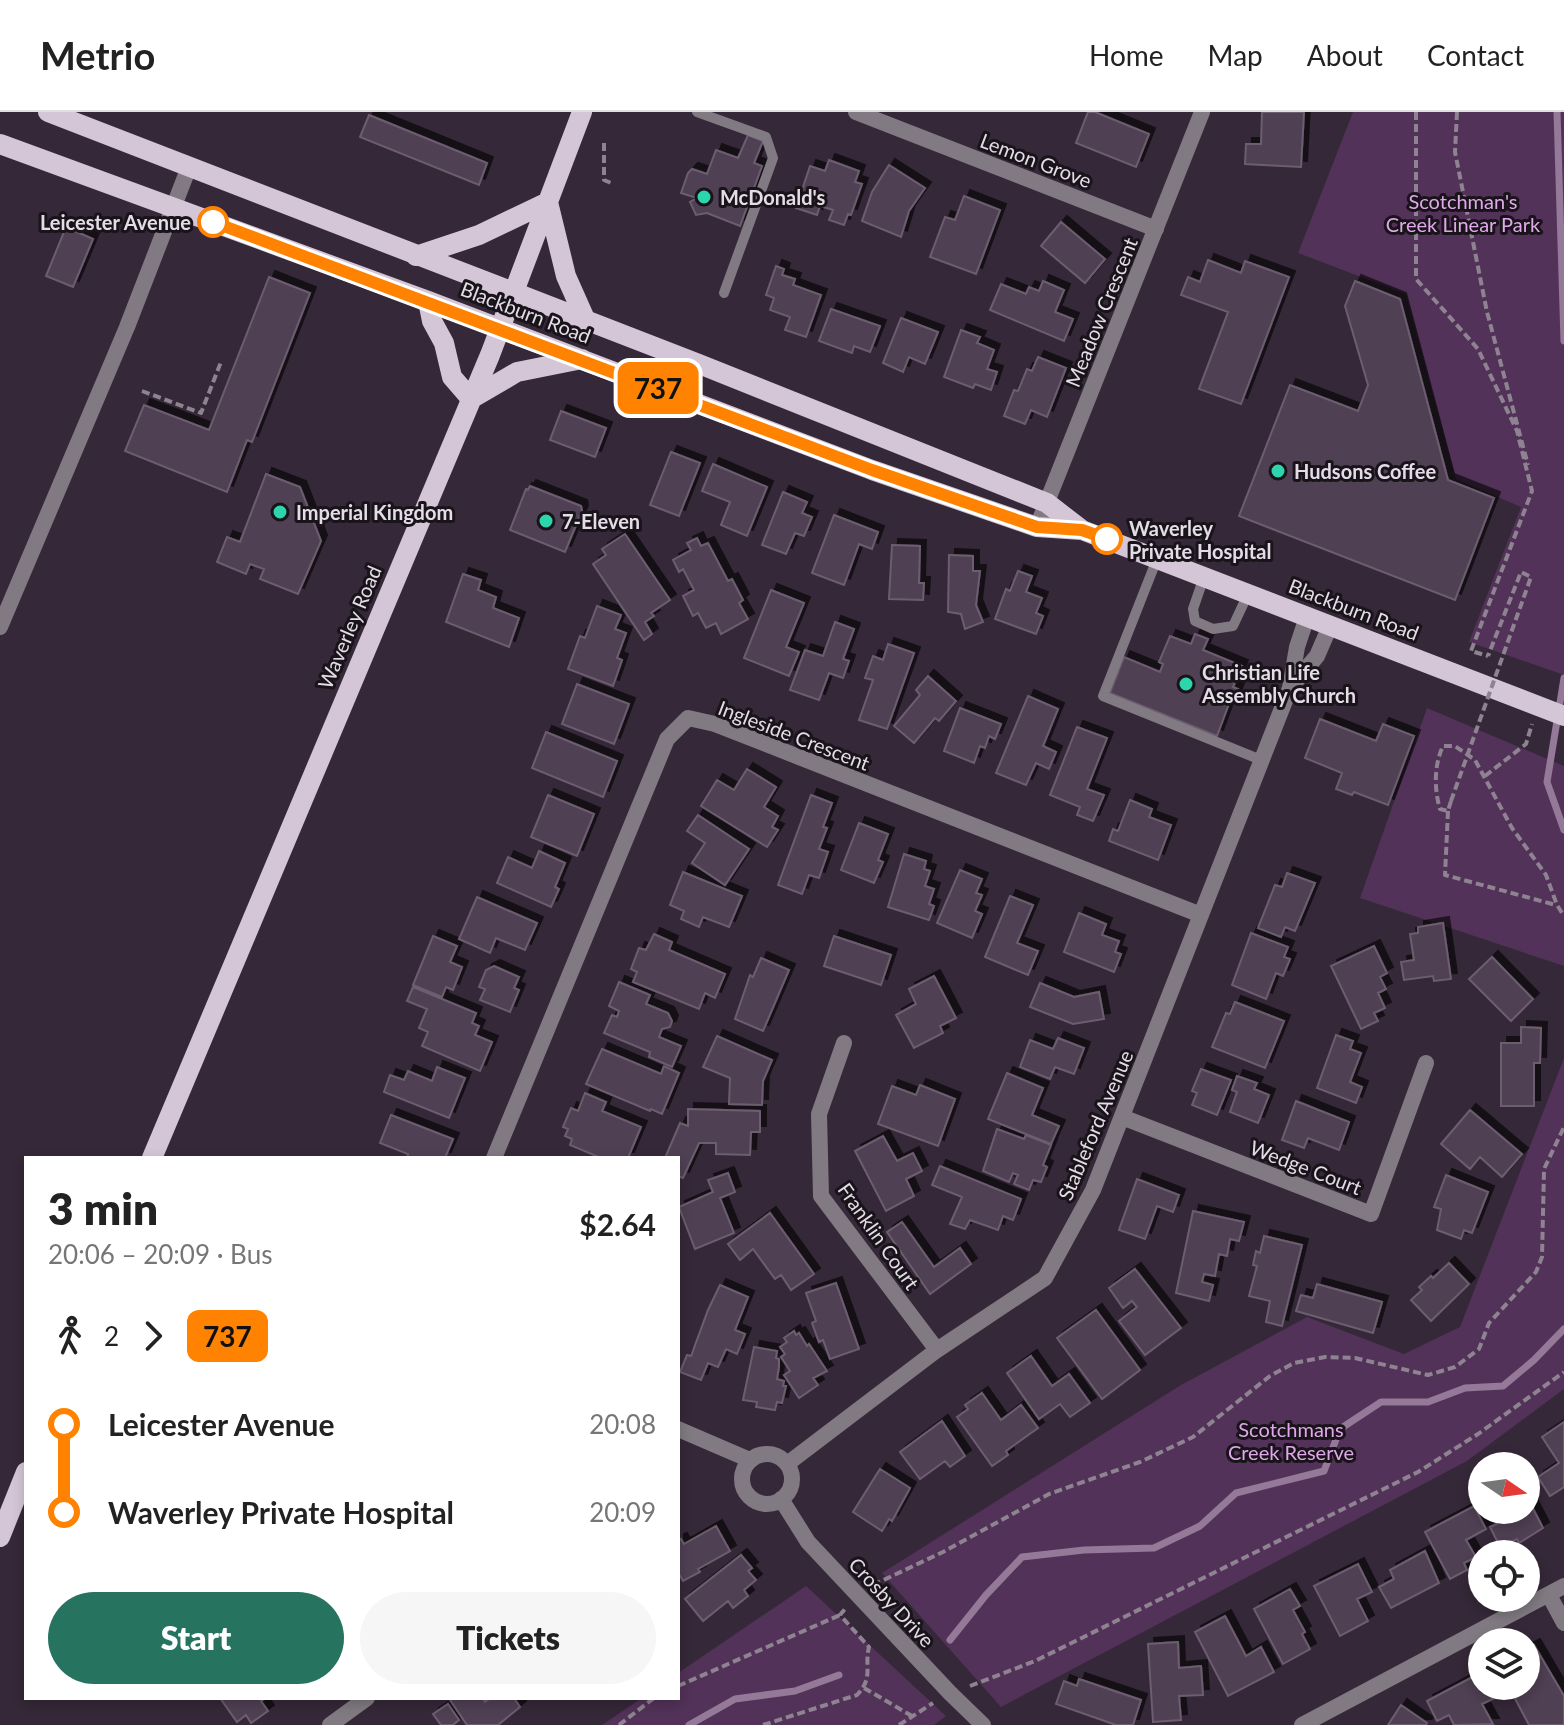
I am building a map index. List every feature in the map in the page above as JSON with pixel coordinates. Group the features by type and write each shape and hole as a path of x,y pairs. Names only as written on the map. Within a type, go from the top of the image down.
{"main road":[{"name":"Blackburn Road","path":"48,112 699,364 1047,503 1082,530"},
{"name":"Waverley Road","path":"153,1156 500,329 582,112"},
{"name":"Blackburn Road","path":"0,144 938,492 1037,527 1082,530 1564,716"},
{"path":"416,256 479,235 548,202 566,276 586,321"},
{"path":"428,301 432,321 444,343 452,377 471,399 517,372 582,359"},
{"path":"686,399 699,364"},
{"path":"938,492 946,464"},
{"path":"0,1537 24,1477"}],"street":[{"name":"Lemon Grove","path":"856,112 895,119 1156,229"},
{"name":"Meadow Crescent","path":"1037,527 1202,112"},
{"path":"0,627 127,327 189,167"},
{"name":"Stableford Avenue","path":"787,1464 937,1350 1045,1278 1093,1190 1122,1117 1290,688 1297,647 1307,617"},
{"name":"Stableford Avenue","path":"1290,688 1317,656 1330,626"},
{"name":"Ingleside Crescent","path":"495,1156 667,739 688,718 715,724 1201,915"},
{"name":"Franklin Court","path":"844,1043 819,1114 821,1196 937,1350"},
{"name":"Wedge Court","path":"1122,1117 1371,1214 1426,1063"},
{"path":"680,1430 750,1460"},
{"path":"766,1454 775,1455 787,1464 792,1480 790,1489 781,1499 765,1504 756,1502 746,1492 742,1475 750,1460 766,1454"},
{"name":"Crosby Drive","path":"781,1499 808,1542 983,1725"},
{"path":"1302,1725 1557,1590 1564,1623"},
{"path":"330,1725 364,1700"}],"lane":[{"path":"697,112 766,137 773,158 724,293"},
{"path":"1157,558 1103,696 1261,760"},
{"path":"1204,576 1193,609 1195,621 1213,629 1233,626 1248,594"}],"path":[{"path":"1416,112 1416,279 1478,349 1517,431 1532,491"},
{"path":"1457,112 1455,152 1487,312 1526,451 1532,491 1471,651 1488,656 1521,572 1531,577 1448,811 1445,875 1557,905"},
{"path":"604,143 604,180 611,183"},
{"path":"142,391 201,413 221,362"},
{"path":"1485,776 1526,744 1541,707"},
{"path":"1448,811 1440,809 1437,798 1436,760 1443,746 1455,746 1475,760 1512,828 1546,875 1564,916"},
{"path":"680,1685 840,1615 858,1595 882,1578 943,1552 1049,1494 1140,1462 1193,1437 1270,1376 1294,1363 1325,1357 1355,1358 1428,1375 1455,1367 1479,1349 1489,1323 1536,1272 1542,1257 1544,1169 1564,1127"},
{"path":"899,1725 950,1693 1035,1661 1418,1472 1478,1434 1564,1372"},
{"path":"763,1725 857,1695 864,1688 869,1677 869,1647 840,1615"},
{"path":"864,1688 912,1716"},
{"path":"619,1725 651,1700"}],"green space":[{"name":"Scotchman's Creek Linear Park","path":"1353,112 1564,112 1564,675 1469,642 1521,507 1456,479 1406,294 1298,253"},
{"path":"1427,708 1564,766 1564,966 1360,898"},
{"name":"Scotchmans Creek Reserve","path":"1564,1058 1564,1389 1479,1452 1468,1452 1467,1461 1001,1707 882,1573 1181,1385 1307,1317 1404,1354 1460,1327"},
{"path":"806,1586 946,1716 934,1725 602,1725 639,1700 680,1700 680,1672"}],"building":[{"path":"1088,112 1149,134 1136,167 1076,143"},
{"path":"1262,112 1304,112 1301,167 1245,164 1246,144 1261,144"},
{"path":"369,115 487,163 479,185 360,137"},
{"path":"748,135 763,141 754,163 762,166 740,226 707,213 696,215 690,202 697,198 681,193 688,173 692,169 707,174 716,150 738,158"},
{"path":"829,160 859,171 855,182 862,184 844,225 829,220 833,210 820,206 817,215 796,208 810,166 825,171"},
{"path":"889,165 925,188 909,211 901,237 862,221 872,192"},
{"path":"964,196 1000,210 976,274 930,257 945,217 955,220"},
{"path":"1061,222 1105,259 1085,283 1041,246"},
{"path":"66,227 93,239 73,287 46,276"},
{"path":"1208,260 1241,273 1245,261 1289,277 1241,404 1199,389 1228,312 1181,295 1188,277 1200,282"},
{"path":"776,266 784,269 782,275 795,279 793,285 821,295 806,337 785,330 790,317 770,310 774,298 766,295"},
{"path":"269,277 310,293 252,442 247,440 227,492 125,451 144,405 209,430"},
{"path":"1043,281 1064,290 1055,312 1073,319 1064,341 990,310 1001,284 1026,294 1029,287 1039,291"},
{"path":"1355,281 1400,299 1448,480 1494,498 1455,600 1239,516 1290,385 1358,411 1368,385 1345,306"},
{"path":"831,309 880,326 870,352 854,346 852,353 819,341"},
{"path":"901,318 938,332 925,364 909,357 903,372 883,363"},
{"path":"961,330 980,337 977,343 994,350 987,369 997,372 991,390 975,384 973,388 944,377"},
{"path":"1038,357 1066,368 1047,417 1031,410 1025,424 1004,416 1014,390 1018,391 1027,369 1032,371"},
{"path":"561,411 606,428 595,457 550,440"},
{"path":"671,452 700,463 679,516 650,505"},
{"path":"713,464 767,487 747,536 721,525 730,502 702,491"},
{"name":"Imperial Kingdom","path":"266,474 300,487 321,541 298,594 260,579 264,569 250,564 246,574 217,562 227,537 240,542"},
{"name":"7-Eleven","path":"530,486 581,506 582,511 565,552 510,530 526,489"},
{"path":"783,492 807,502 802,513 812,517 804,536 795,533 786,554 762,545"},
{"path":"834,515 878,532 872,549 859,544 844,585 812,573"},
{"path":"625,534 670,600 651,613 654,616 645,622 652,634 644,640 593,564 606,555 602,549"},
{"path":"697,538 701,546 708,543 728,581 732,579 743,600 739,603 748,619 721,634 716,623 706,628 698,613 693,616 683,596 694,590 683,569 679,572 673,560 691,550 687,543"},
{"path":"892,545 920,546 919,583 924,583 923,600 889,599"},
{"path":"949,555 973,556 973,571 980,571 976,605 983,622 965,629 961,614 948,612"},
{"path":"1018,571 1032,576 1026,592 1042,598 1036,613 1043,616 1036,634 995,619 1006,589 1010,591"},
{"path":"463,574 481,580 478,590 496,597 493,608 519,618 509,647 446,622"},
{"path":"771,590 804,603 786,647 799,652 789,676 744,658"},
{"path":"597,606 621,615 615,629 626,633 617,658 622,660 613,686 568,669 580,636 585,638"},
{"path":"835,622 854,629 843,659 849,661 843,678 829,673 819,700 790,690 805,650 823,656"},
{"path":"1195,634 1208,639 1203,650 1242,666 1233,687 1238,689 1233,702 1230,701 1217,736 1110,693 1124,657 1160,672 1163,664 1159,662 1170,636 1191,644"},
{"path":"888,644 914,653 887,729 859,720 873,680 865,678 873,656 883,660"},
{"path":"928,676 956,701 939,721 935,718 914,743 894,726 920,695 916,690"},
{"path":"577,684 629,704 614,744 562,724"},
{"path":"1028,696 1058,709 1043,746 1056,752 1049,769 1036,763 1026,785 996,773"},
{"path":"960,708 1001,724 995,739 989,736 985,748 980,746 974,763 944,751"},
{"path":"1320,719 1376,741 1383,724 1414,736 1388,805 1354,792 1352,795 1336,789 1342,773 1305,758"},
{"path":"1077,727 1107,738 1087,789 1104,795 1093,821 1077,815 1080,807 1050,795"},
{"path":"546,732 617,761 603,797 532,768"},
{"path":"747,769 776,787 764,807 778,816 772,827 778,830 767,847 701,806 717,780 734,790"},
{"path":"548,795 594,814 577,856 531,837"},
{"path":"811,795 832,803 819,849 828,852 819,878 809,875 802,894 778,885"},
{"path":"1130,800 1152,809 1149,817 1171,825 1158,860 1109,841 1113,829 1118,831"},
{"path":"698,815 749,849 725,885 692,863 705,843 687,831"},
{"path":"859,823 888,834 878,860 883,862 874,883 841,870"},
{"path":"539,851 565,863 551,907 497,883 508,857 532,868"},
{"path":"904,854 926,861 924,869 930,871 925,886 934,889 929,904 934,906 929,920 888,907"},
{"path":"960,870 982,879 976,893 982,895 975,911 982,914 972,938 937,923"},
{"path":"683,872 742,896 729,927 703,917 699,927 681,919 684,911 670,905"},
{"path":"1287,873 1315,883 1295,931 1285,927 1281,937 1258,928 1275,885 1282,887"},
{"path":"1010,896 1033,905 1017,943 1038,951 1028,975 985,957"},
{"path":"477,897 537,923 525,950 496,938 490,953 459,939"},
{"path":"1079,913 1106,924 1102,935 1119,941 1115,952 1121,954 1114,972 1064,952"},
{"path":"1443,923 1451,979 1434,981 1433,976 1404,980 1401,962 1414,960 1410,934 1418,933 1418,927"},
{"path":"1251,933 1288,947 1284,957 1290,959 1283,976 1276,973 1266,999 1232,985"},
{"path":"654,934 672,942 669,950 725,974 715,998 705,993 699,1009 633,982 637,972 631,969 639,948 646,950"},
{"path":"433,936 457,946 450,962 462,967 453,990 446,987 442,997 413,985"},
{"path":"834,936 891,955 881,985 824,966"},
{"path":"1374,946 1387,973 1380,977 1386,989 1378,993 1385,1008 1374,1013 1378,1021 1361,1029 1331,966"},
{"path":"1492,957 1533,999 1511,1021 1469,979"},
{"path":"761,958 789,970 763,1031 735,1019 750,975 753,977"},
{"path":"494,966 519,977 514,988 519,990 510,1012 480,1000 485,989 479,987 486,970"},
{"path":"934,976 956,1018 940,1026 943,1033 914,1048 896,1015 916,1004 909,989"},
{"path":"619,982 650,995 646,1004 668,1013 672,1021 670,1027 662,1029 659,1037 681,1046 672,1067 649,1057 650,1052 604,1033 612,1015 617,1017 619,1011 609,1006"},
{"path":"1040,983 1074,997 1099,992 1104,1019 1073,1024 1030,1007"},
{"path":"413,987 476,1013 472,1023 479,1026 475,1035 492,1042 480,1071 422,1046 428,1032 419,1028 427,1009 407,1001"},
{"path":"1235,1002 1284,1021 1265,1068 1212,1047 1226,1013 1230,1014"},
{"path":"1521,1027 1541,1028 1540,1063 1534,1063 1534,1106 1501,1106 1501,1043 1521,1043"},
{"path":"1336,1035 1353,1041 1350,1049 1361,1053 1350,1082 1362,1087 1356,1103 1317,1088"},
{"path":"717,1036 772,1060 763,1081 762,1105 729,1104 730,1078 703,1067"},
{"path":"1058,1038 1084,1048 1074,1074 1055,1067 1050,1079 1020,1067 1030,1040 1053,1049"},
{"path":"602,1049 661,1074 664,1066 679,1073 662,1114 586,1084"},
{"path":"437,1067 465,1078 449,1118 384,1092 390,1075 404,1080 408,1071 432,1081"},
{"path":"1201,1069 1231,1080 1217,1115 1192,1105 1197,1093 1192,1091"},
{"path":"1007,1073 1043,1088 1032,1115 1059,1126 1051,1144 988,1119"},
{"path":"1237,1076 1257,1083 1254,1089 1269,1095 1258,1123 1230,1112 1237,1092 1232,1090"},
{"path":"920,1085 955,1099 938,1146 878,1124 892,1086 916,1095"},
{"path":"585,1093 606,1102 602,1111 641,1127 629,1156 596,1156 570,1145 572,1139 565,1136 568,1129 563,1127 571,1108 578,1111"},
{"path":"1296,1101 1349,1122 1339,1150 1308,1138 1304,1148 1282,1140"},
{"path":"688,1109 760,1111 760,1132 751,1132 750,1155 716,1154 716,1143 699,1143 683,1178 680,1177 680,1156 666,1156 680,1123 688,1126"},
{"path":"1470,1110 1522,1154 1502,1177 1480,1157 1470,1169 1441,1144"},
{"path":"391,1115 453,1139 446,1156 408,1156 380,1143"},
{"path":"997,1129 1024,1139 1026,1135 1051,1145 1043,1165 1047,1167 1041,1182 1033,1180 1029,1190 1014,1184 1018,1175 1013,1173 1009,1182 983,1171"},
{"path":"883,1136 897,1161 913,1153 922,1171 906,1179 914,1196 886,1211 855,1151"},
{"path":"940,1166 1021,1199 1013,1220 1003,1216 998,1230 970,1220 965,1229 950,1224 962,1197 932,1185"},
{"path":"728,1173 735,1192 720,1198 734,1233 695,1249 680,1207 713,1192 708,1180"},
{"path":"1446,1175 1488,1192 1472,1233 1464,1230 1461,1239 1437,1230 1441,1209 1434,1207"},
{"path":"1137,1179 1179,1195 1173,1212 1157,1206 1145,1239 1119,1230"},
{"path":"1193,1211 1244,1222 1239,1241 1230,1239 1227,1256 1219,1254 1215,1276 1204,1274 1202,1282 1213,1285 1209,1301 1176,1293"},
{"path":"770,1213 814,1274 791,1290 781,1275 775,1279 753,1249 740,1260 728,1244"},
{"path":"902,1222 934,1267 960,1248 971,1264 930,1294 887,1232"},
{"path":"1264,1236 1302,1245 1282,1326 1266,1322 1270,1301 1249,1296 1257,1266 1253,1265 1256,1251 1260,1253"},
{"path":"1449,1263 1469,1284 1431,1321 1411,1300 1422,1290 1419,1287"},
{"path":"1135,1269 1181,1328 1145,1355 1119,1321 1137,1307 1132,1301 1123,1308 1109,1288"},
{"path":"836,1283 859,1349 830,1359 812,1323 816,1321 806,1293"},
{"path":"1317,1284 1382,1302 1373,1333 1296,1311 1301,1295 1313,1298"},
{"path":"720,1285 748,1297 735,1330 745,1334 737,1354 726,1349 718,1367 708,1363 701,1380 680,1372 687,1355 691,1356"},
{"path":"1096,1310 1140,1370 1102,1399 1057,1338"},
{"path":"794,1331 796,1335 799,1333 807,1346 809,1344 827,1371 813,1378 818,1385 799,1398 784,1375 790,1371 781,1357 785,1354 780,1347 787,1342 784,1338"},
{"path":"754,1347 777,1351 777,1379 784,1381 783,1386 786,1386 782,1403 777,1402 775,1410 756,1407 757,1402 743,1400"},
{"path":"1031,1356 1052,1386 1069,1374 1090,1403 1070,1417 1060,1404 1039,1419 1007,1373"},
{"path":"982,1393 1001,1420 1021,1405 1038,1428 1006,1451 1008,1455 992,1466 957,1417 968,1409 965,1405"},
{"path":"942,1421 965,1456 950,1467 945,1461 920,1479 900,1452"},
{"path":"1564,1422 1564,1487 1550,1496 1540,1476 1559,1463 1542,1437"},
{"path":"880,1469 910,1488 892,1521 889,1519 882,1531 853,1512"},
{"path":"1468,1509 1468,1524 1483,1524 1486,1529 1466,1540 1468,1561 1464,1563 1467,1570 1450,1579 1425,1532"},
{"path":"1540,1522 1543,1528 1524,1540 1496,1540 1490,1527"},
{"path":"716,1526 730,1551 683,1581 680,1576 680,1539 684,1544"},
{"path":"1425,1551 1439,1583 1391,1608 1379,1587 1394,1579 1390,1570"},
{"path":"741,1555 752,1568 748,1571 756,1580 744,1590 748,1596 733,1608 728,1601 703,1621 685,1599"},
{"path":"1358,1564 1372,1592 1357,1599 1368,1621 1340,1636 1314,1586"},
{"path":"1290,1589 1300,1606 1293,1610 1310,1649 1283,1664 1254,1609"},
{"path":"1225,1616 1246,1656 1261,1647 1274,1672 1228,1696 1195,1632"},
{"path":"1178,1642 1179,1668 1201,1666 1203,1695 1179,1696 1181,1720 1153,1722 1148,1644"},
{"path":"1540,1655 1564,1696 1564,1725 1529,1725 1516,1700 1540,1700"},
{"path":"1079,1679 1141,1700 1133,1725 1116,1725 1056,1704 1064,1681 1077,1686"},
{"path":"1468,1679 1468,1700 1490,1700 1482,1704 1493,1724 1454,1725 1449,1715 1437,1721 1427,1701"},
{"path":"221,1700 263,1700 268,1711 251,1723 246,1715 237,1722"},
{"path":"450,1700 515,1700 520,1707 498,1725 467,1725"},
{"path":"448,1704 459,1720 453,1725 441,1725 433,1714"},
{"path":"1401,1705 1427,1723 1426,1725 1388,1725"}],"waterway":[{"path":"1557,112 1564,341"},
{"path":"1564,678 1547,782 1564,830"},
{"path":"950,1640 1022,1557 1084,1550 1154,1548 1200,1526 1236,1493 1324,1471 1340,1429 1381,1402 1428,1402 1465,1388 1503,1386 1564,1329"},
{"path":"689,1725 735,1699 795,1691 839,1675"}],"bus line":[{"name":"737","path":"213,222 872,470 1037,527 1082,530 1107,539"}],"place":[{"name":"McDonald's","path":"704,197"},
{"name":"Leicester Avenue","path":"213,222"},
{"name":"Hudsons Coffee","path":"1278,471"},
{"name":"Imperial Kingdom","path":"280,512"},
{"name":"7-Eleven","path":"546,521"},
{"name":"Waverley Private Hospital","path":"1107,539"},
{"name":"Christian Life Assembly Church","path":"1186,684"}]}
